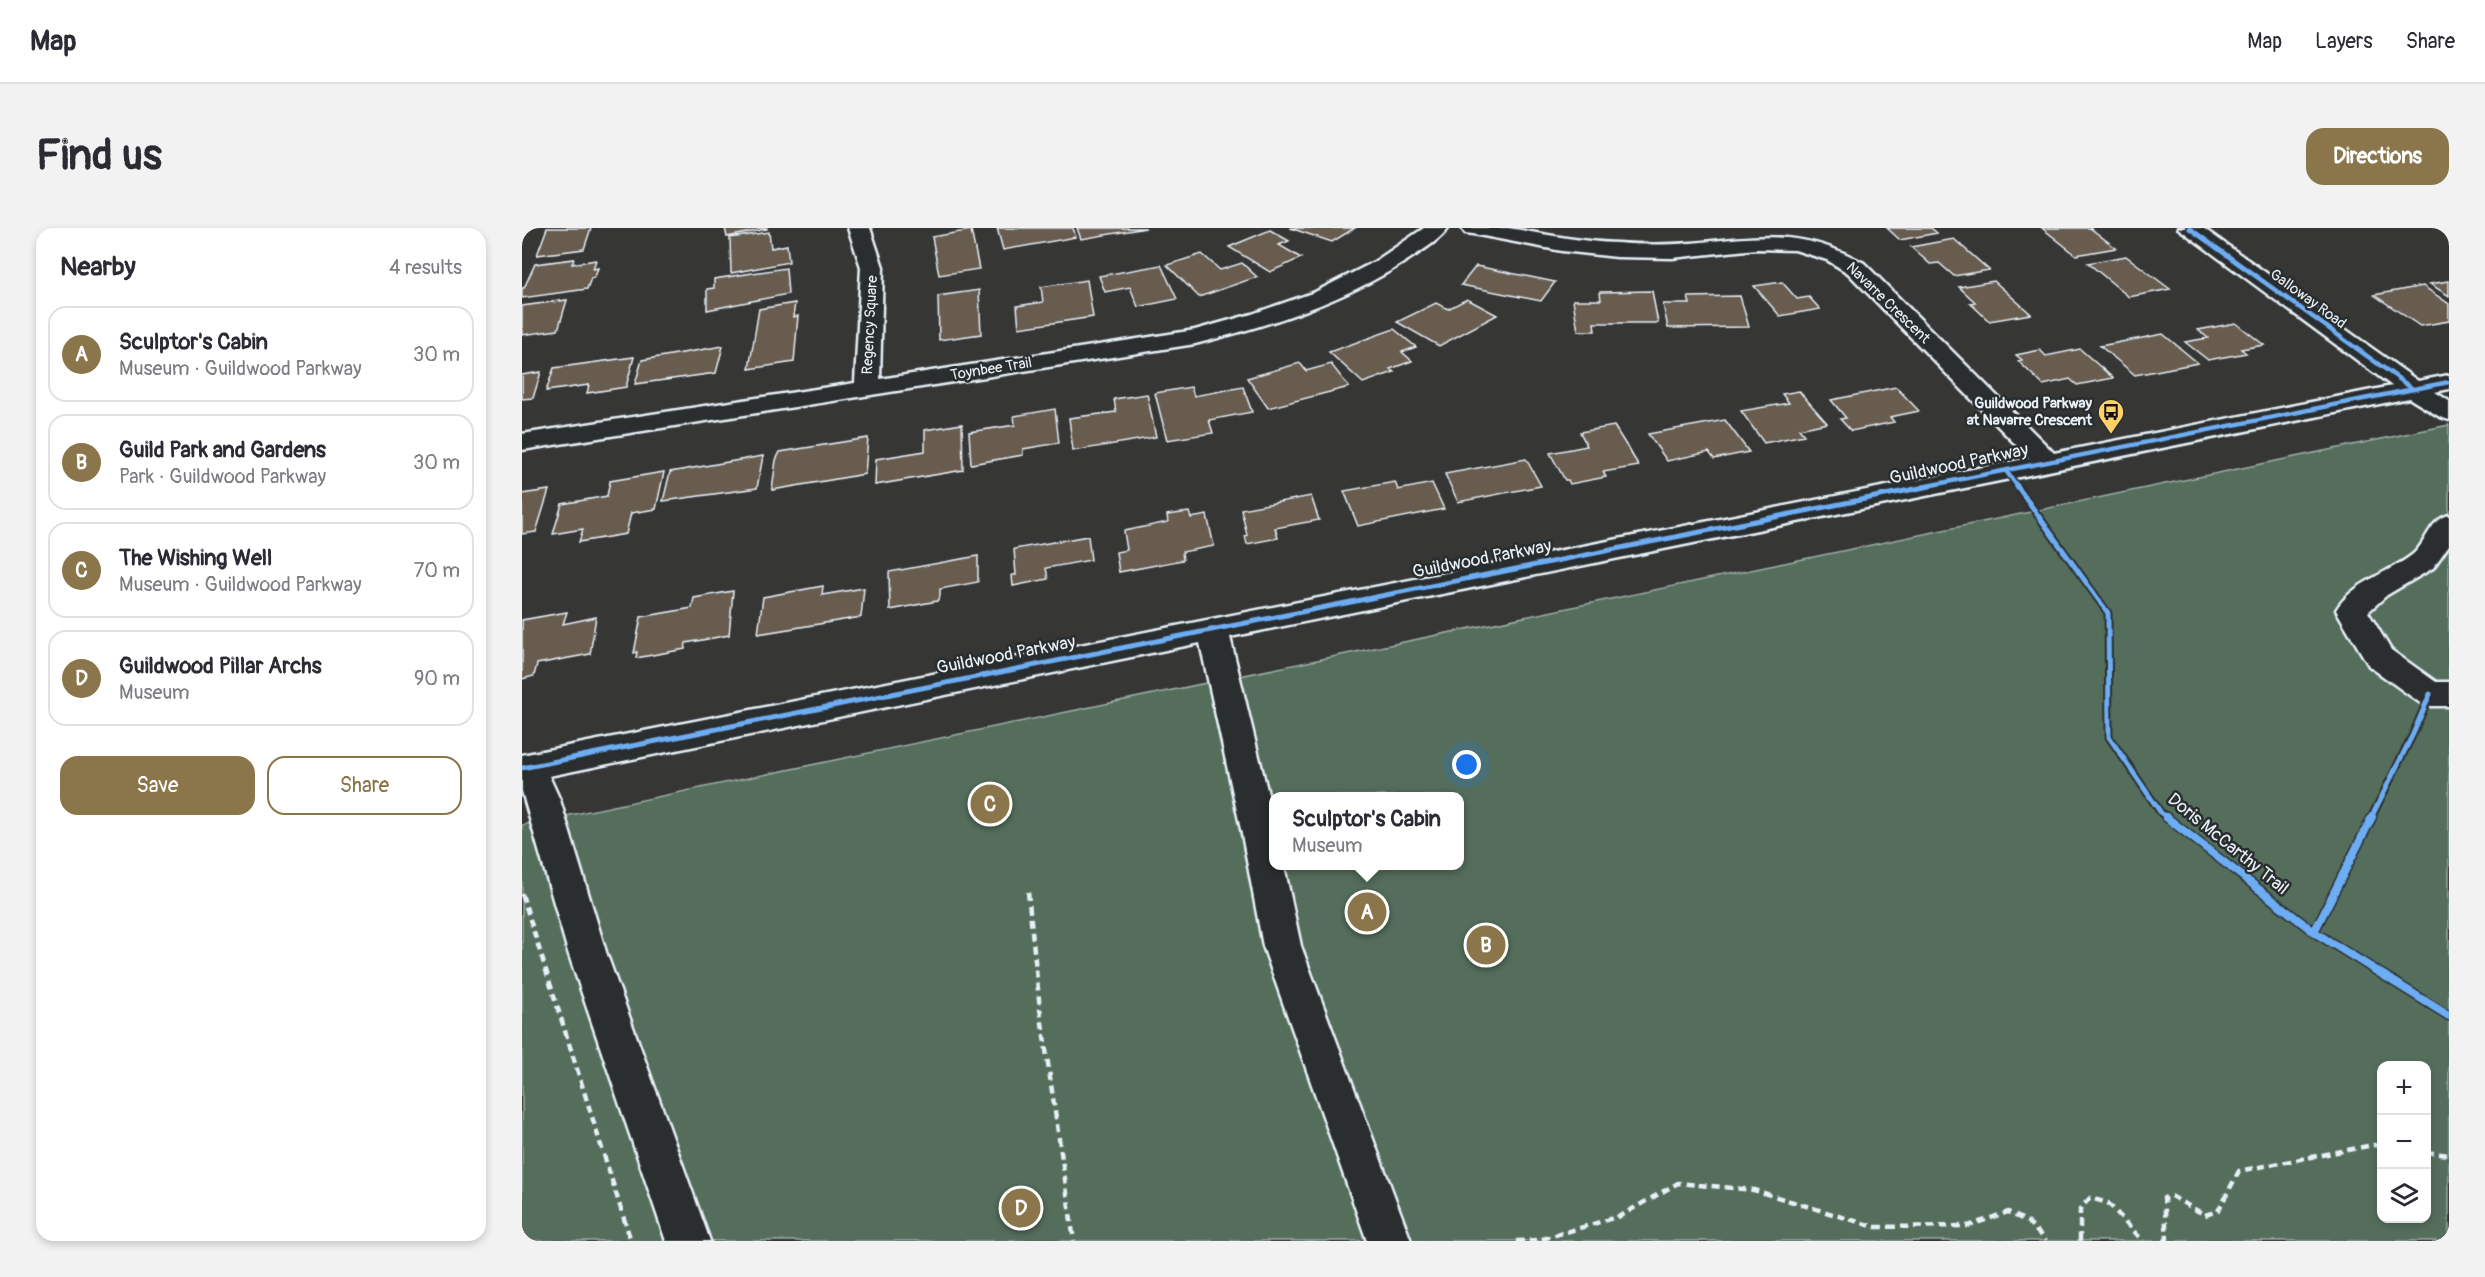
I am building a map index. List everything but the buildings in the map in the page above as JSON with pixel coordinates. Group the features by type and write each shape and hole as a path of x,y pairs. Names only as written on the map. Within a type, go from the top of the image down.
{"street":[{"name":"Regency Square","path":"859,228 872,267 867,388"},
{"name":"Toynbee Trail","path":"522,442 1148,345 1241,326 1323,297 1370,275 1412,249 1437,228"},
{"name":"Navarre Crescent","path":"1473,228 1568,245 1617,250 1690,250 1780,240 1812,244 1827,250 1856,268 2048,461"},
{"name":"Galloway Road","path":"2189,228 2413,389 2449,412"},
{"name":"Guildwood Parkway","path":"525,767 2449,382"},
{"path":"2449,524 2423,561 2377,588 2351,610 2380,658 2430,694 2449,694"},
{"path":"1212,628 1260,834 1282,946 1389,1241"},
{"path":"525,767 543,800 587,952 688,1241"}],"path":[{"path":"1028,892 1040,1009 1074,1241"},
{"path":"522,894 631,1241"},
{"path":"2164,1241 2167,1239 2164,1198 2171,1196 2205,1215 2218,1211 2239,1171 2377,1145"},
{"path":"2431,1153 2449,1155"},
{"path":"1516,1241 1539,1239 1620,1216 1678,1183 1754,1190 1875,1227 1968,1226 2008,1212 2028,1222 2046,1241"},
{"path":"2080,1241 2080,1209 2090,1198 2108,1203 2144,1241"}],"green space":[{"path":"2449,425 2449,1241 522,1241 522,825"}],"cycle path":[{"path":"2189,228 2413,389"},
{"path":"522,768 2449,382"},
{"name":"Doris McCarthy Trail","path":"2006,471 2108,613 2109,737 2161,813 2314,932 2449,1016"},
{"path":"2314,932 2413,734 2430,694"}],"place":[{"name":"Guildwood Parkway at Navarre Crescent","path":"2111,435"},
{"name":"The Wishing Well","path":"990,804"},
{"name":"Sculptor's Cabin","path":"1367,912"},
{"name":"Guild Park and Gardens","path":"1486,945"},
{"name":"Guildwood Pillar Archs","path":"1021,1208"}]}
